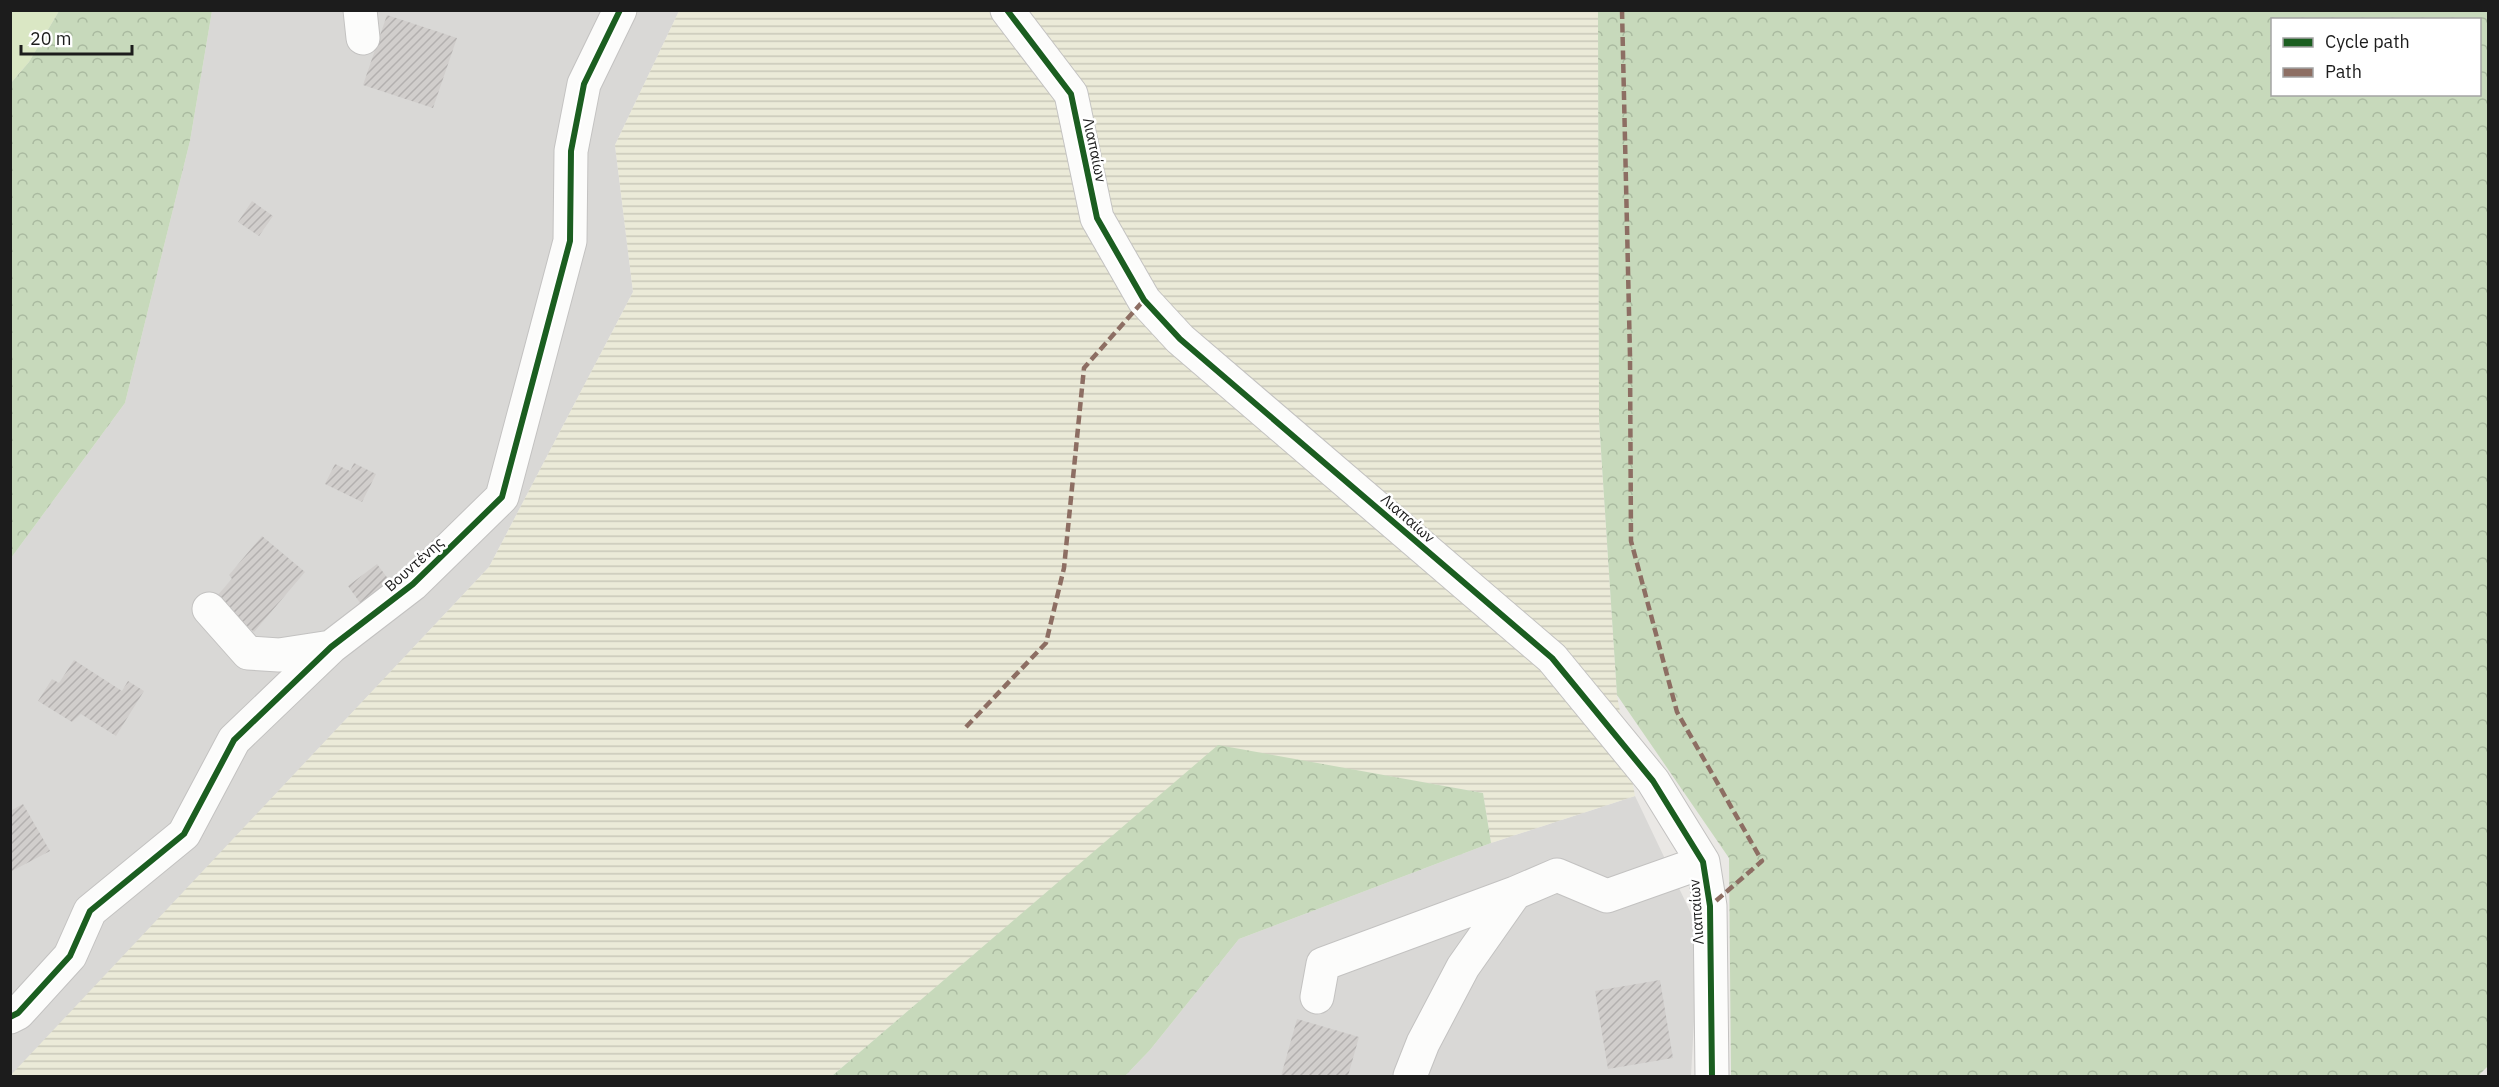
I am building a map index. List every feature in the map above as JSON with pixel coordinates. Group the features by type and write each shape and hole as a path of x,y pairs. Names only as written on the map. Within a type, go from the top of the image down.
{"street":[{"name":"Βουντένης","path":"10,1017 18,1013 70,956 90,911 184,834 234,740 331,647 413,584 502,497 570,241 571,151 584,84 620,10"},
{"name":"Λιαπαίων","path":"1007,10 1071,94 1097,218 1144,300 1180,339 1552,658 1653,782 1703,862 1710,906 1712,1077"},
{"path":"209,609 248,653 279,655 331,647"},
{"path":"1317,997 1323,964 1515,893 1557,875 1607,896 1703,862"},
{"path":"1410,1077 1423,1043 1463,968 1515,893"}],"shaded area":[{"path":"212,11 679,11 615,145 633,292 489,567 11,1076 11,558 125,403 190,141"},
{"path":"1635,796 1699,930 1691,1076 1125,1076 1150,1050 1239,939 1491,843"}],"green space":[{"path":"11,11 59,11 29,62 11,83"},
{"path":"59,11 212,11 190,141 125,403 11,558 11,83 29,62"},
{"path":"679,11 1598,11 1599,420 1617,695 1635,796 1491,843 1483,793 1218,746 832,1076 10,1076 489,567 633,292 615,145"},
{"path":"1598,11 2488,11 2488,1066 2478,1076 1731,1076 1729,858 1617,695 1599,420"},
{"path":"1218,745 1483,793 1491,843 1239,939 1150,1050 1125,1076 832,1076"}],"building":[{"path":"387,15 457,38 433,108 363,85"},
{"path":"252,201 273,216 259,236 238,222"},
{"path":"354,463 376,474 362,502 325,484 335,464 350,471"},
{"path":"262,536 305,572 254,632 215,598 232,579 229,575"},
{"path":"377,564 392,584 363,607 348,586"},
{"path":"74,660 122,691 128,681 144,691 116,736 81,714 72,722 38,701 52,679 59,683"},
{"path":"23,804 50,851 10,872 10,811"},
{"path":"1660,980 1673,1058 1608,1069 1595,991"},
{"path":"1297,1019 1359,1037 1348,1076 1281,1076"}],"marked path":[{"path":"1622,10 1630,356 1631,541 1677,712 1762,861 1710,906"},
{"path":"966,727 1046,643 1064,568 1084,368 1144,300"}],"cycle path":[{"path":"10,1017 18,1013 70,956 90,911 184,834 234,740 331,647 413,584 502,497 570,241 571,151 584,84 620,10"},
{"path":"1007,10 1071,94 1097,218 1144,300 1180,339 1552,658 1653,781 1703,862 1710,906 1712,1076"}]}
